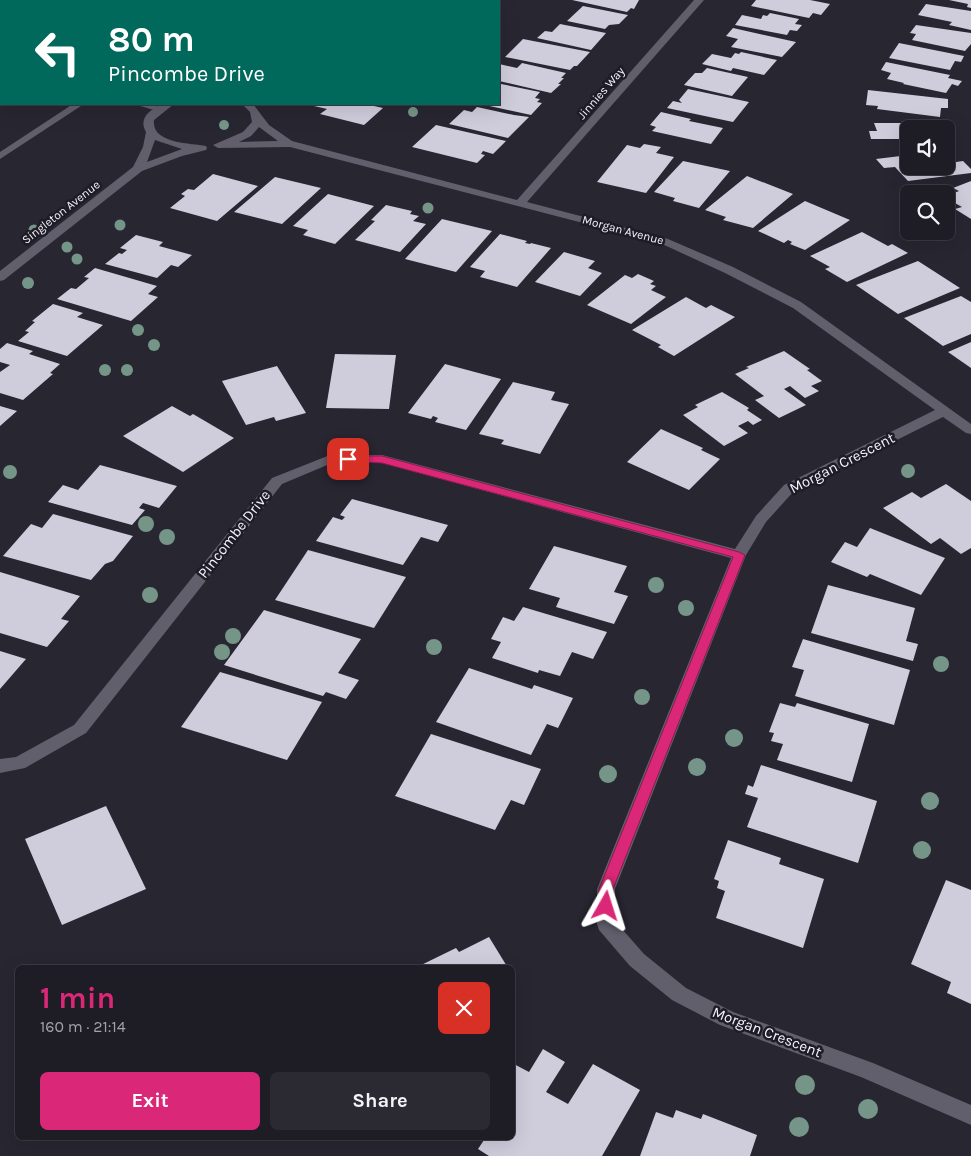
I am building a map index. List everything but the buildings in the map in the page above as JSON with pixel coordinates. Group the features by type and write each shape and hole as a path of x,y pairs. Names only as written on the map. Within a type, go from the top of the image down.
{"street":[{"name":"Jinnies Way","path":"520,203 699,0"},
{"name":"Singleton Avenue","path":"138,169 146,152 151,133 148,126 149,120 165,106"},
{"name":"Morgan Avenue","path":"253,108 265,127 290,144"},
{"path":"151,133 166,143 185,147 202,148 218,145 239,139 253,128 253,108"},
{"name":"Morgan Avenue","path":"218,145 290,144 664,241 729,270 797,306 971,430"},
{"name":"Singleton Avenue","path":"0,277 138,169 179,153 202,148"},
{"name":"Morgan Crescent","path":"944,411 789,488 760,519 739,555 606,889 606,924 637,960 679,994 719,1015 866,1070 971,1114"},
{"name":"Pincombe Drive","path":"0,766 19,763 80,729 277,481 330,459 382,460 739,555"}],"lane":[{"path":"0,156 77,105"},
{"path":"152,105 165,106"}],"route":[{"path":"348,459 382,460 739,555 606,889 606,906"}]}
